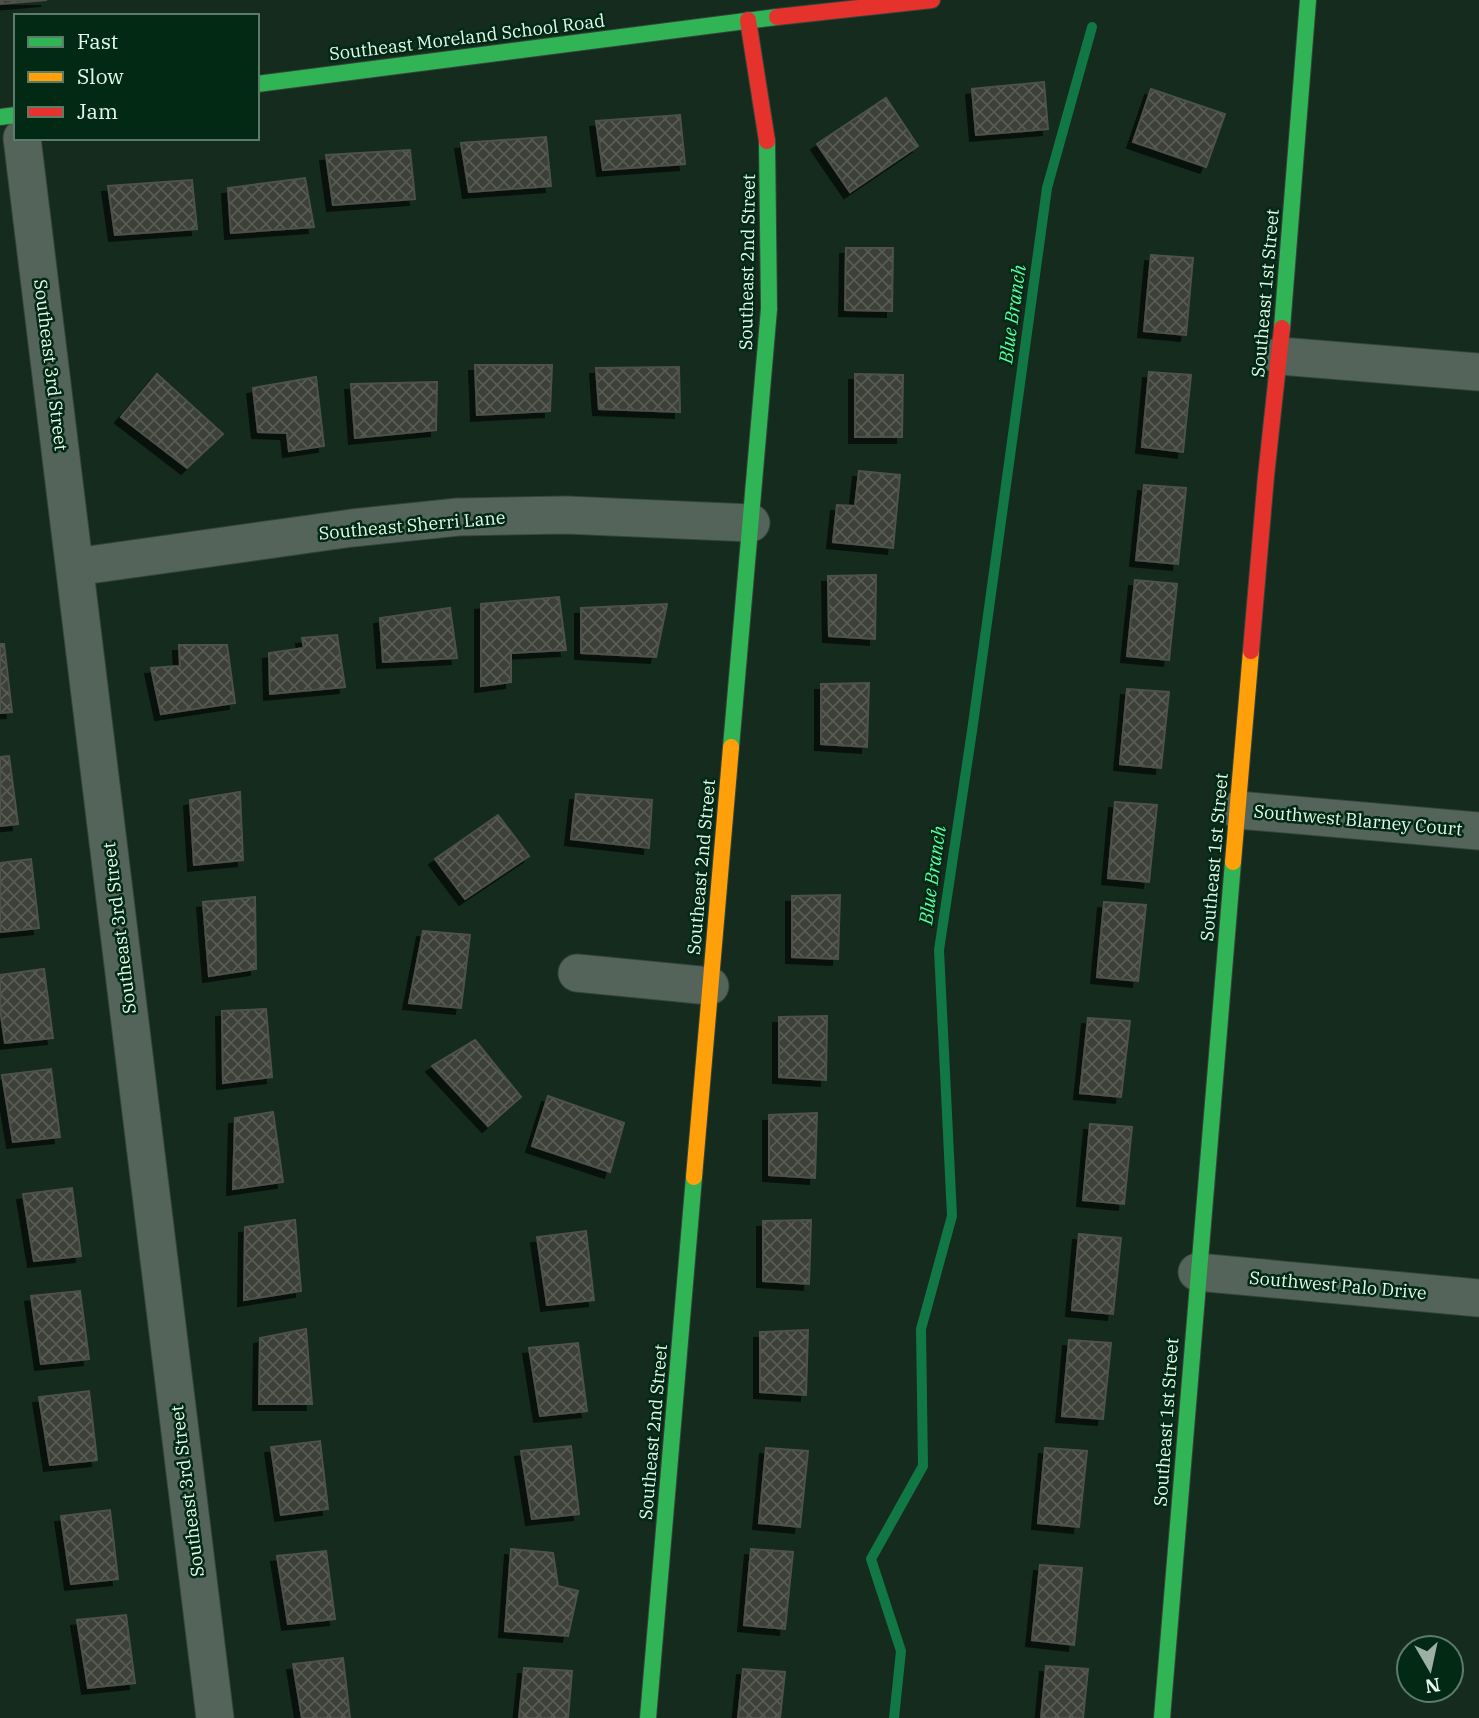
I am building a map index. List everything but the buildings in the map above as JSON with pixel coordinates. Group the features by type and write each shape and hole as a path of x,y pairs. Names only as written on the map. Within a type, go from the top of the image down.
{"street":[{"name":"Southeast Moreland School Road","path":"259,84 748,20 932,0"},
{"name":"Southeast 1st Street","path":"1162,1718 1197,1272 1266,476 1280,356 1308,0"},
{"name":"Southeast 2nd Street","path":"648,1718 769,296 768,149 748,20"},
{"name":"Southeast 3rd Street","path":"22,140 215,1718"},
{"path":"1280,356 1479,372"},
{"name":"Southeast Sherri Lane","path":"75,567 352,528 458,517 566,514 751,523"},
{"name":"Southwest Blarney Court","path":"1238,810 1479,831"},
{"path":"577,973 710,986"},
{"name":"Southwest Palo Drive","path":"1197,1272 1479,1298"}],"waterway":[{"name":"Blue Branch","path":"894,1718 901,1651 871,1559 923,1466 921,1329 952,1216 939,950 1047,188 1092,27"}],"traffic: fast":[{"path":"1282,328 1308,0"},
{"path":"259,84 777,17"},
{"path":"0,117 14,115"},
{"path":"731,747 769,309 767,141"},
{"path":"1162,1718 1233,862"},
{"path":"648,1718 694,1177"}],"traffic: slow":[{"path":"1233,862 1251,651"},
{"path":"694,1177 731,747"}],"traffic: jam":[{"path":"777,17 932,0"},
{"path":"748,20 767,141"},
{"path":"1251,651 1282,328"}]}
